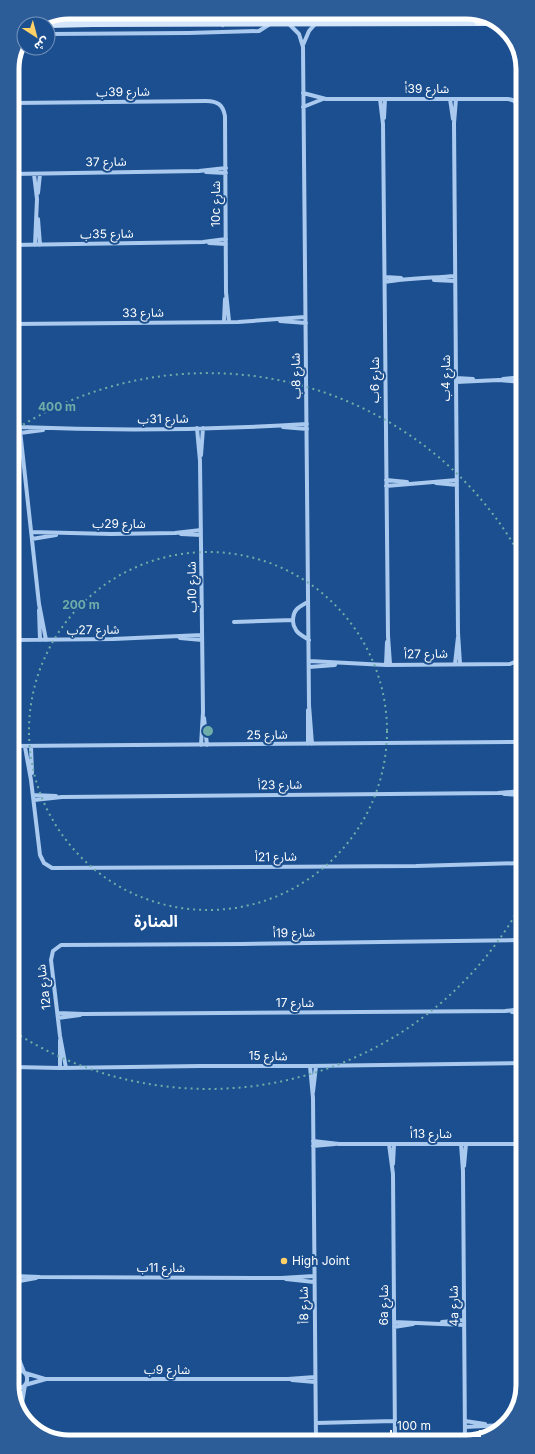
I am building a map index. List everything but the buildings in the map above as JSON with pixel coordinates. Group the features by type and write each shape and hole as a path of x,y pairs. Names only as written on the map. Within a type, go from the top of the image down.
{"main road":[{"path":"221,19 223,23"},
{"path":"56,24 478,21"}],"street":[{"name":"شارع 8ب","path":"285,22 293,27 299,34 303,47 310,744"},
{"name":"شارع 8ب","path":"303,47 309,31 318,22"},
{"path":"56,34 258,31 271,23"},
{"name":"شارع 39أ","path":"303,93 326,99 508,99 516,102"},
{"name":"شارع 39أ","path":"303,107 326,99"},
{"name":"شارع 6ب","path":"382,99 388,664"},
{"name":"شارع 4ب","path":"450,99 454,123"},
{"name":"شارع 4ب","path":"456,99 454,123 455,281 458,633 460,664"},
{"name":"شارع 39ب","path":"19,103 206,100 218,102 222,105 225,116"},
{"name":"10c شارع","path":"224,321 226,292 225,116"},
{"name":"شارع 37","path":"19,174 226,170"},
{"path":"34,174 37,199"},
{"path":"35,245 37,199 40,174"},
{"path":"37,212 40,245"},
{"name":"شارع 35ب","path":"19,245 226,242"},
{"path":"385,280 455,276"},
{"path":"428,278 455,281"},
{"name":"10c شارع","path":"226,292 230,321"},
{"name":"شارع 33","path":"19,324 274,320 305,317"},
{"name":"شارع 33","path":"274,320 306,323"},
{"path":"499,380 516,378"},
{"path":"456,380 516,381"},
{"name":"شارع 31ب","path":"19,427 49,429 203,428 306,424"},
{"name":"شارع 31ب","path":"277,426 307,429"},
{"path":"19,427 39,604 40,640"},
{"name":"شارع 10ب","path":"197,428 200,461 201,533 203,712 201,745"},
{"name":"شارع 10ب","path":"200,461 203,428"},
{"name":"شارع 31ب","path":"20,433 49,429"},
{"path":"386,480 411,483 457,482"},
{"path":"386,486 411,483"},
{"name":"شارع 29ب","path":"31,532 62,534 201,533"},
{"name":"شارع 29ب","path":"32,538 62,534"},
{"path":"308,602 296,609 293,620 296,631 309,640"},
{"path":"39,604 46,640"},
{"path":"234,622 293,620"},
{"name":"شارع 4ب","path":"455,664 458,633"},
{"name":"شارع 27ب","path":"19,640 174,637 202,638"},
{"name":"شارع 27أ","path":"309,661 388,664 510,664 516,661"},
{"name":"شارع 27أ","path":"309,667 342,663"},
{"name":"شارع 10ب","path":"203,712 207,745"},
{"name":"شارع 25","path":"19,746 516,742"},
{"path":"25,747 32,780"},
{"path":"31,747 34,800"},
{"name":"شارع 23أ","path":"498,793 516,791"},
{"name":"شارع 23أ","path":"33,795 62,797 498,793 516,794"},
{"name":"شارع 23أ","path":"34,800 62,797"},
{"name":"شارع 21أ","path":"34,800 40,855 46,866 55,868 516,864"},
{"name":"شارع 19أ","path":"65,944 242,944 516,940"},
{"name":"12a شارع","path":"65,944 58,946 51,957 60,1036 66,1068"},
{"name":"شارع 17","path":"58,1016 84,1014 516,1010"},
{"name":"شارع 17","path":"506,1011 516,1012"},
{"name":"12a شارع","path":"60,1036 60,1068"},
{"name":"شارع 15","path":"19,1067 316,1066 516,1063"},
{"name":"شارع 8أ","path":"310,1066 313,1097"},
{"name":"شارع 8أ","path":"316,1066 313,1097 316,1435"},
{"name":"شارع 13أ","path":"313,1143 516,1144"},
{"name":"6a شارع","path":"392,1144 395,1435"},
{"name":"4a شارع","path":"461,1144 463,1171 465,1435"},
{"name":"4a شارع","path":"463,1171 466,1144"},
{"name":"شارع 11ب","path":"19,1276 281,1278 314,1276"},
{"name":"شارع 11ب","path":"19,1281 40,1277"},
{"name":"شارع 11ب","path":"281,1278 314,1282"},
{"path":"437,1323 464,1320"},
{"path":"394,1325 420,1323 464,1325"},
{"path":"19,1360 27,1377 22,1402"},
{"name":"شارع 9ب","path":"19,1371 46,1379"},
{"name":"شارع 9ب","path":"19,1388 46,1379 315,1380"},
{"path":"316,1423 394,1421"},
{"path":"465,1421 489,1425"},
{"path":"465,1427 496,1425"}],"place":[{"name":"High Joint","path":"284,1261"}],"district":[{"name":"المنارة","path":"156,921"}]}
